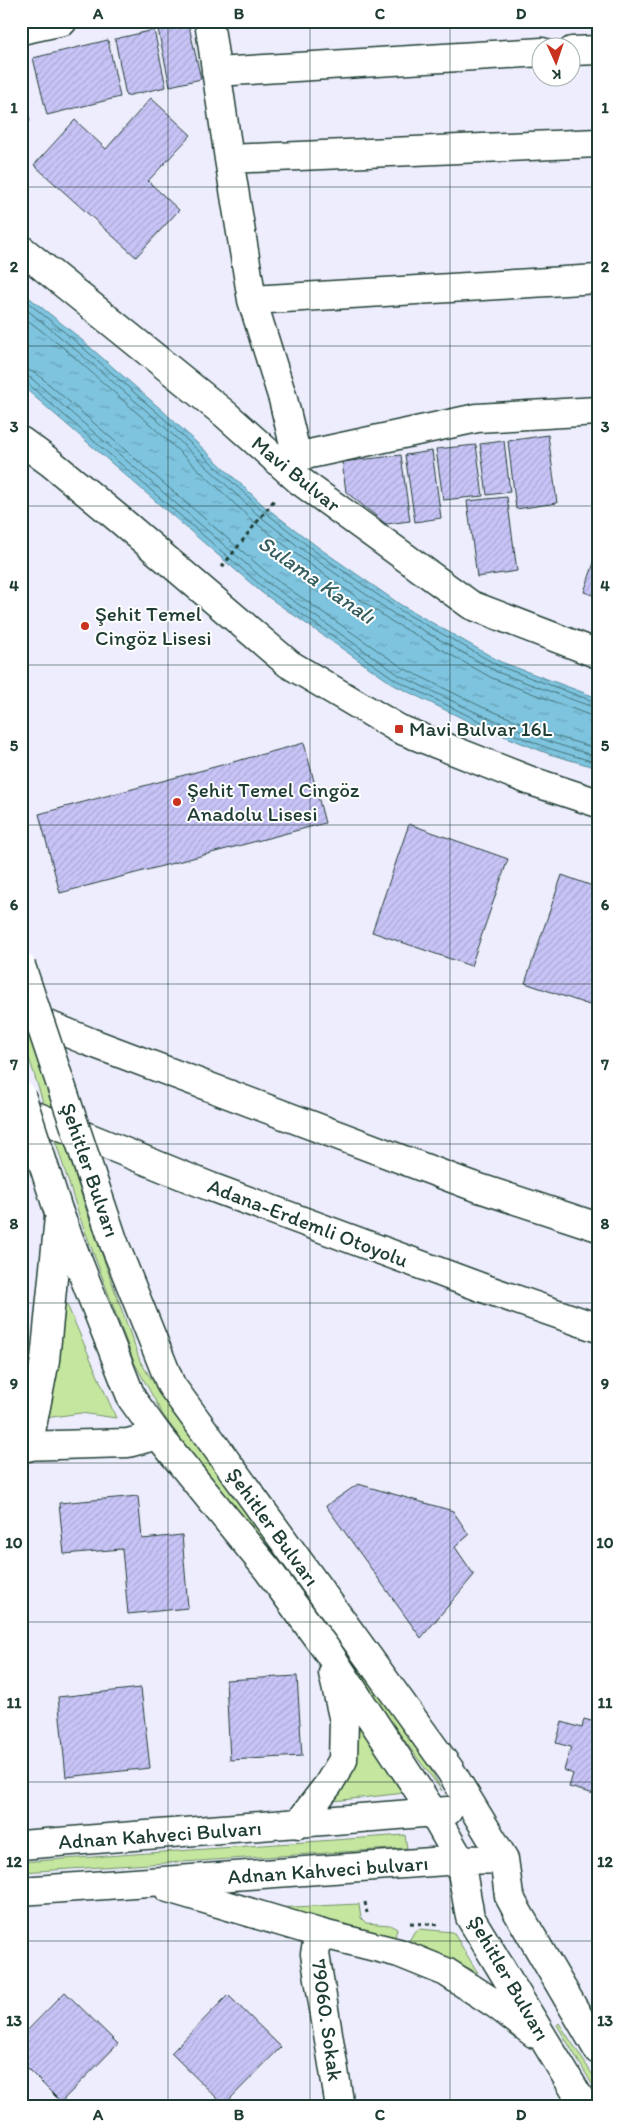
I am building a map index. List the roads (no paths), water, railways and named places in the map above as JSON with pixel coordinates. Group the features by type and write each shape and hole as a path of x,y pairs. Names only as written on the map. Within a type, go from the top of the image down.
{"main road":[{"path":"21,30 63,21"},
{"path":"209,21 252,300 283,399 287,459 477,418 598,411"},
{"path":"582,51 598,50"},
{"path":"216,72 532,53"},
{"path":"229,159 598,143"},
{"name":"Mavi Bulvar","path":"27,259 225,414 287,459 300,481 471,605 598,654"},
{"path":"252,300 598,278"},
{"path":"21,441 51,463 289,664 398,730 531,782 598,803"},
{"path":"21,463 51,463"},
{"name":"Şehitler Bulvarı","path":"21,966 114,1243 171,1385 206,1437 450,1770 476,1810 504,1859 513,1904 598,2050"},
{"path":"21,1014 470,1186 598,1227"},
{"name":"Şehitler Bulvarı","path":"21,1095 59,1213 132,1399 158,1435 268,1570 328,1652 432,1811 460,1860 470,1916 585,2107"},
{"name":"Adana-Erdemli Otoyolu","path":"21,1110 238,1197 483,1288 598,1328"},
{"path":"59,1213 45,1360 23,1454 128,1443 158,1435"},
{"path":"298,1824 328,1785 343,1760 344,1721 328,1652"},
{"path":"298,1824 432,1811 476,1810"},
{"name":"Adnan Kahveci Bulvarı","path":"21,1845 298,1824"},
{"name":"Adnan Kahveci bulvarı","path":"151,1883 460,1860 504,1859"},
{"path":"21,1891 151,1883 319,1933 399,1953 446,1972 497,2005 546,2042"},
{"name":"79060. Sokak","path":"319,1933 316,1954 340,2107"}],"water":[{"name":"Sulama Kanalı","path":"21,291 76,335 163,411 264,506 319,548 401,605 501,662 598,698 598,768 549,754 474,724 394,685 261,592 21,385"}],"place":[{"name":"Şehit Temel Cingöz Lisesi","path":"85,626"},
{"name":"Mavi Bulvar 16L","path":"399,729"},
{"name":"Şehit Temel Cingöz Anadolu Lisesi","path":"177,802"}]}
